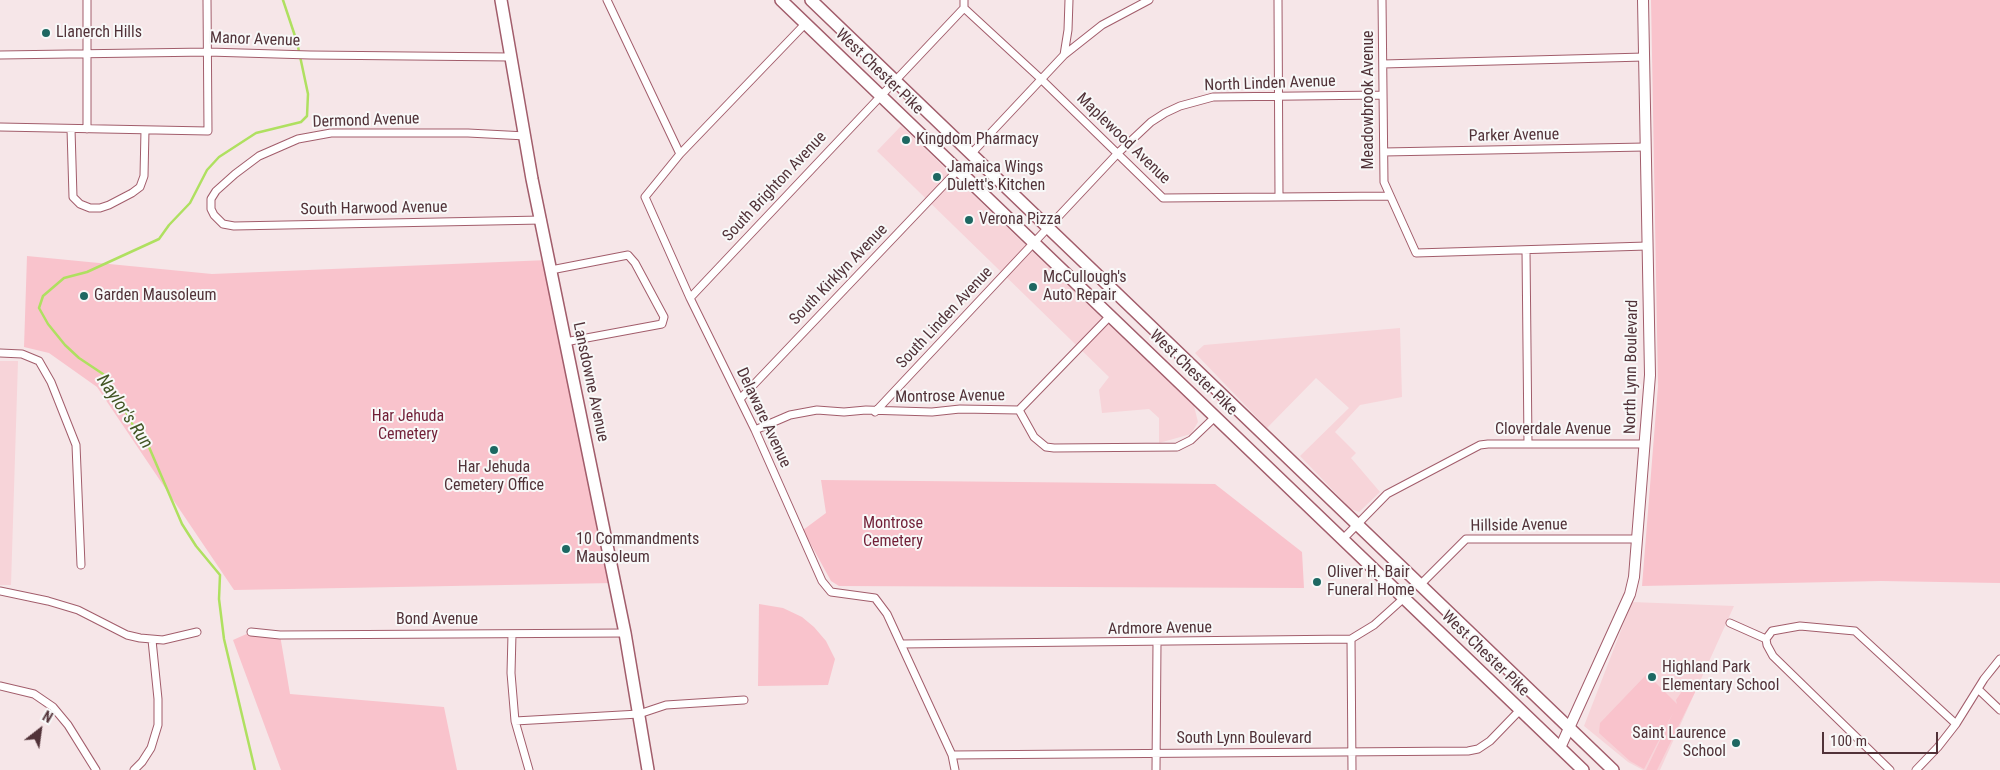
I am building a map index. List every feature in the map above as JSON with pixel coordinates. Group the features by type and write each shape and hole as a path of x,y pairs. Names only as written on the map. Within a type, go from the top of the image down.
{"main road":[{"name":"Lansdowne Avenue","path":"501,0 532,179 542,220 625,633 648,770"},
{"name":"West Chester Pike","path":"780,0 1583,770"},
{"name":"West Chester Pike","path":"811,0 1613,770"}],"street":[{"path":"87,0 88,129"},
{"path":"0,127 208,131 207,0"},
{"path":"607,0 680,154 805,24"},
{"path":"1064,55 1068,30 1069,0"},
{"path":"971,154 1064,55 1097,28 1149,0"},
{"path":"1278,0 1279,197"},
{"name":"Meadowbrook Avenue","path":"1382,0 1384,182 1416,253 1526,250"},
{"name":"North Lynn Boulevard","path":"1560,748 1630,594 1634,577 1650,375 1643,0"},
{"name":"South Brighton Avenue","path":"690,298 964,4"},
{"name":"Maplewood Avenue","path":"964,4 1163,198 1390,196"},
{"name":"Manor Avenue","path":"0,56 208,52 291,55 510,57"},
{"path":"1383,64 1644,57"},
{"name":"North Linden Avenue","path":"1034,243 1118,153 1151,122 1180,106 1213,97 1383,95"},
{"path":"71,128 73,197 80,204 90,208 100,208 109,205 140,187 144,176 145,130"},
{"name":"Dermond Avenue","path":"212,212 211,199 221,185 259,156 298,138 331,133 468,133 526,136"},
{"name":"Parker Avenue","path":"1384,152 1645,147"},
{"name":"Delaware Avenue","path":"680,154 645,198 690,298 755,430 822,581 831,592 874,598 887,614 901,644"},
{"name":"South Kirklyn Avenue","path":"740,399 958,170"},
{"name":"South Harwood Avenue","path":"212,212 223,224 234,226 542,220"},
{"name":"South Linden Avenue","path":"875,412 1034,243"},
{"path":"1528,444 1526,250 1647,246"},
{"path":"551,270 628,255 635,263 664,317 662,324 565,342"},
{"name":"Montrose Avenue","path":"755,430 790,415 817,410 844,412 866,410 875,412 932,412 960,409 1019,410 1110,316"},
{"path":"0,353 22,354 39,361 51,382 76,445 80,566"},
{"path":"1019,410 1034,437 1046,447 1054,448 1177,447 1191,440 1215,417"},
{"name":"Cloverdale Avenue","path":"1343,539 1386,494 1480,446 1488,444 1645,444"},
{"name":"Hillside Avenue","path":"1420,585 1466,539 1637,539"},
{"path":"0,591 65,606 98,619 127,635 162,640 197,632"},
{"path":"1352,770 1351,639 1374,625 1404,598"},
{"path":"1730,624 1766,639"},
{"path":"1890,770 1773,656 1766,645 1766,639 1772,631 1800,626 1855,631 1956,724"},
{"name":"Bond Avenue","path":"250,632 280,635 625,633"},
{"path":"512,634 511,673 515,721 529,770"},
{"name":"Ardmore Avenue","path":"901,644 1157,643 1351,639"},
{"path":"134,770 151,748 158,725 158,699 152,640"},
{"path":"1156,770 1157,643"},
{"path":"901,644 952,754 956,770"},
{"path":"1916,770 1938,747 1956,724 1984,679 2000,660"},
{"path":"0,686 34,694 53,707 68,726 96,770"},
{"path":"1978,689 2000,710"},
{"path":"515,721 639,714 666,705 744,700"},
{"name":"South Lynn Boulevard","path":"952,754 1468,751 1478,749 1490,741 1520,710"}],"shaded area":[{"path":"901,126 1194,406 1198,422 1191,434 1159,443 1159,418 1149,409 1102,413 1099,390 1109,377 877,151"},
{"path":"1400,328 1402,397 1360,405 1335,432 1356,453 1351,458 1380,492 1359,512 1351,509 1300,456 1349,408 1316,378 1267,428 1195,353 1204,345"},
{"path":"0,361 18,361 11,585 0,585"},
{"name":"Highland Park Elementary School","path":"1632,602 1734,606 1660,770 1643,770 1628,762 1584,726"}],"green space":[{"path":"1651,0 2000,0 2000,583 1881,581 1642,586 1658,386"},
{"name":"Har Jehuda Cemetery","path":"27,256 212,274 548,260 614,583 234,590 97,387 49,353 24,347"},
{"name":"Montrose Cemetery","path":"821,480 1215,484 1302,552 1304,588 839,586 831,581 803,530 826,513"},
{"path":"759,604 783,608 802,617 826,641 835,659 828,685 758,686"},
{"path":"251,632 280,635 290,694 444,707 457,770 281,770 233,640"},
{"path":"1647,674 1677,704 1676,700 1689,681 1698,686 1657,770 1646,770 1673,713 1644,769 1630,761 1599,733 1600,723"}],"waterway":[{"name":"Naylor's Run","path":"255,770 224,639 219,599 220,575 196,546 182,524 149,447 134,427 103,374 79,358 65,345 48,324 39,308 43,296 64,278 87,272 159,239 169,225 190,203 207,170 219,157 256,133 301,122 307,116 308,94 297,42 283,0"}],"place":[{"name":"Llanerch Hills","path":"46,33"},
{"name":"Kingdom Pharmacy","path":"906,140"},
{"name":"Jamaica Wings Dulett's Kitchen","path":"937,177"},
{"name":"Verona Pizza","path":"969,220"},
{"name":"McCullough's Auto Repair","path":"1033,287"},
{"name":"Garden Mausoleum","path":"84,296"},
{"name":"Har Jehuda Cemetery Office","path":"494,450"},
{"name":"10 Commandments Mausoleum","path":"566,549"},
{"name":"Oliver H. Bair Funeral Home","path":"1317,582"},
{"name":"Highland Park Elementary School","path":"1652,677"},
{"name":"Saint Laurence School","path":"1736,743"}]}
